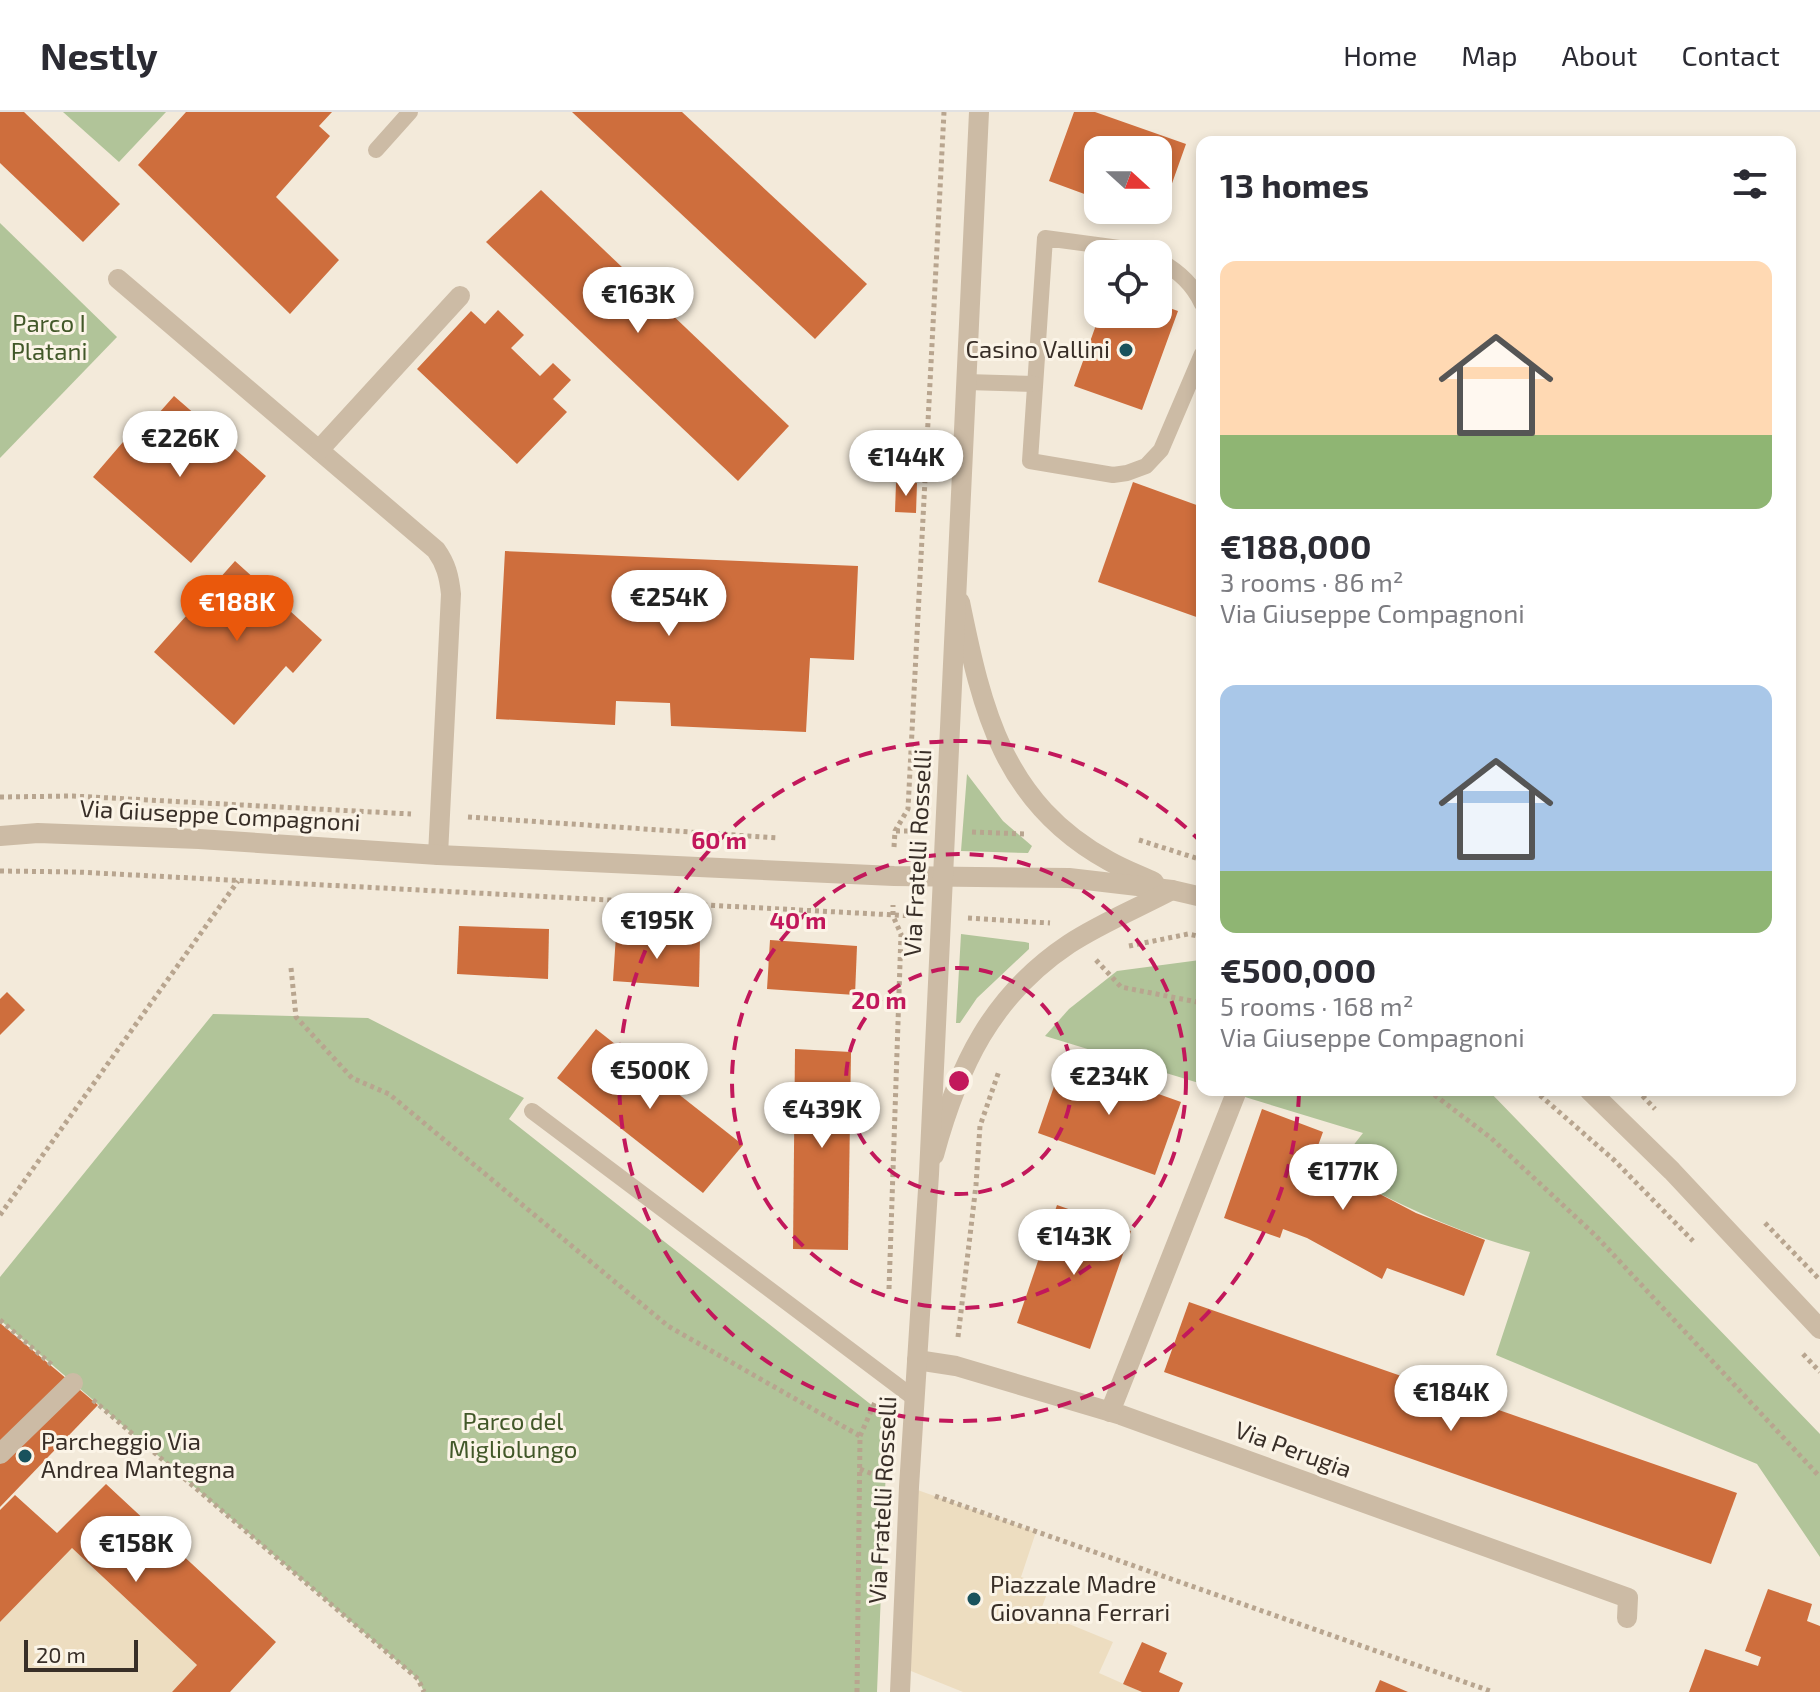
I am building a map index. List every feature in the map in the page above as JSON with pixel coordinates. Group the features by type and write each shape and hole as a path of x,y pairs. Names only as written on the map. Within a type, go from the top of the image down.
{"street":[{"name":"Via Fratelli Rosselli","path":"900,1692 909,1487 929,1174 979,112"},
{"path":"118,279 436,550 448,570 451,594 438,855"},
{"path":"319,450 460,296"},
{"path":"957,588 975,676 988,719 1004,756 1016,774 1058,824 1082,844 1109,861 1172,890 1196,896"},
{"name":"Via Giuseppe Compagnoni","path":"0,836 38,833 199,839 438,855 943,877 1069,878 1172,890"},
{"path":"929,1174 952,1096 970,1055 988,1022 1023,980 1077,940 1172,890"},
{"path":"1110,1412 1235,1096"},
{"path":"1595,1096 1672,1171 1820,1329"},
{"name":"Via Perugia","path":"917,1360 956,1366 1110,1412 1628,1598 1627,1618"},
{"path":"0,1454 73,1383"}],"lane":[{"path":"376,150 410,112"},
{"path":"1084,243 1045,238 1030,461 1099,473 1127,473 1146,466 1161,450 1196,368"},
{"path":"1172,269 1190,284 1196,294"},
{"path":"966,382 1035,384"},
{"path":"532,1111 914,1398"}],"path":[{"path":"0,871 1061,923 1077,940"},
{"path":"0,1215 238,881"},
{"path":"1121,948 1188,934 1196,936"},
{"path":"1106,952 1091,956 1121,987 1196,1002"},
{"path":"291,968 296,1017 352,1078 389,1094 668,1326 860,1436"},
{"path":"956,1366 980,1126 1000,1068"},
{"path":"1436,1096 1491,1138 1596,1236 1820,1477"},
{"path":"1541,1096 1614,1160 1698,1246"},
{"path":"0,1320 418,1679 424,1692"},
{"path":"1793,1343 1820,1372"},
{"path":"859,1469 1493,1692"}],"green space":[{"path":"63,112 166,112 119,162"},
{"name":"Parco I Platani","path":"0,223 117,337 0,458"},
{"path":"967,774 1003,821 1032,846 1028,853 961,851"},
{"path":"961,934 1025,942 1029,943 1029,949 977,998 960,1023 956,1023"},
{"path":"1196,961 1196,1082 1045,1036 1069,1009 1117,971"},
{"name":"Parco del Migliolungo","path":"213,1014 368,1018 524,1098 509,1119 888,1418 877,1692 424,1692 418,1679 0,1320 0,1277"},
{"path":"1242,1096 1494,1096 1820,1434 1820,1557 1757,1464 1496,1355 1530,1252 1429,1217 1334,1170 1363,1133"}],"shaded area":[{"name":"Piazzale Madre Giovanna Ferrari","path":"909,1487 1036,1532 1021,1577 1050,1586 1040,1612 1113,1642 1099,1673 1142,1692 963,1692 901,1667"},
{"path":"72,1548 197,1665 172,1692 0,1692 0,1622"}],"building":[{"path":"0,112 24,112 120,204 83,242 0,163"},
{"path":"186,112 332,112 319,126 330,136 276,197 339,260 290,314 138,165"},
{"path":"572,112 682,112 867,284 815,339"},
{"path":"1074,112 1095,112 1163,136 1084,136 1084,194 1049,181"},
{"path":"1172,139 1186,144 1172,183"},
{"path":"541,190 789,426 738,481 486,242"},
{"name":"Casino Vallini","path":"1172,309 1178,311 1172,328"},
{"path":"498,310 524,335 511,348 540,376 553,363 571,380 553,399 567,412 517,464 417,369 471,311 485,324"},
{"name":"Casino Vallini","path":"1095,328 1172,328 1142,410 1074,386"},
{"path":"174,396 266,476 191,563 93,477 129,435 135,440"},
{"path":"1133,482 1196,505 1196,617 1098,582"},
{"path":"896,483 917,483 916,513 895,512"},
{"path":"505,551 858,566 854,660 810,658 806,732 671,726 670,703 616,701 615,725 496,719"},
{"path":"235,561 322,640 293,673 286,666 234,725 154,652"},
{"path":"459,926 549,929 548,979 457,974"},
{"path":"616,935 700,939 699,987 613,981"},
{"path":"770,940 857,946 855,995 767,989"},
{"path":"7,992 25,1010 0,1035 0,999"},
{"path":"596,1029 743,1145 703,1193 557,1078"},
{"path":"795,1049 851,1052 848,1250 793,1249"},
{"path":"1063,1060 1181,1102 1155,1175 1038,1133"},
{"path":"1262,1109 1323,1132 1308,1173 1331,1181 1334,1170 1416,1213 1485,1240 1464,1296 1387,1268 1382,1279 1307,1238 1283,1229 1280,1238 1224,1218"},
{"path":"1057,1205 1131,1231 1090,1349 1017,1323"},
{"path":"1189,1302 1737,1493 1711,1564 1164,1372"},
{"name":"Parcheggio Via Andrea Mantegna","path":"0,1323 98,1405 0,1507"},
{"path":"106,1484 276,1642 230,1692 172,1692 197,1665 72,1548 0,1622 0,1510 15,1495 57,1533"},
{"path":"1768,1589 1812,1604 1807,1621 1820,1626 1820,1692 1689,1692 1705,1649 1758,1666 1761,1657 1745,1651"},
{"path":"1142,1642 1167,1653 1159,1672 1183,1683 1179,1692 1142,1692 1123,1684"},
{"path":"1380,1680 1408,1692 1375,1692"}],"place":[{"name":"Casino Vallini","path":"1126,350"},
{"name":"Parcheggio Via Andrea Mantegna","path":"25,1456"},
{"name":"Piazzale Madre Giovanna Ferrari","path":"974,1599"}]}
